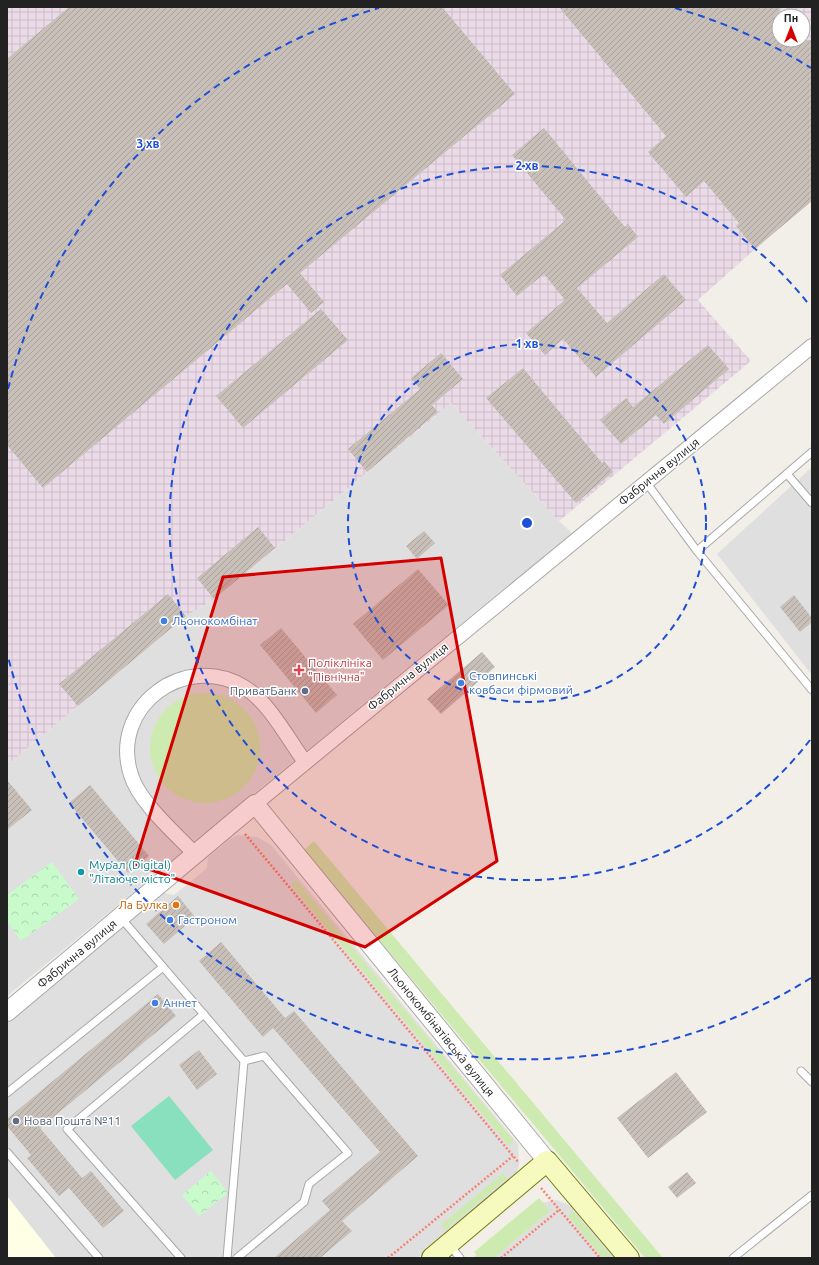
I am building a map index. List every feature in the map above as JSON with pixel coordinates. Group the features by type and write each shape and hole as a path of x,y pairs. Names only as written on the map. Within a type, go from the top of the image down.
{"main road":[{"path":"432,1258 455,1251 530,1175 547,1161"},
{"name":"Льонокомбінатівська вулиця","path":"547,1161 628,1258"}],"street":[{"name":"Фабрична вулиця","path":"7,1012 121,918 305,762 812,346"},
{"path":"195,854 143,798 136,787 129,768 127,748 133,722 147,700 157,691 169,684 194,676 207,675 234,681 245,687 265,705 305,762"},
{"name":"Льонокомбінатівська вулиця","path":"255,804 547,1161"}],"lane":[{"path":"697,551 812,452"},
{"path":"787,474 812,504"},
{"path":"646,482 697,551 812,690"},
{"path":"121,918 244,1061 227,1258"},
{"path":"7,1093 163,967"},
{"path":"181,1258 67,1128 204,1014"},
{"path":"237,1258 304,1202 309,1184 348,1153 264,1056 244,1061"},
{"path":"802,1071 812,1082"},
{"path":"7,1152 99,1258"},
{"path":"734,1258 812,1195"}],"path":[{"path":"245,834 600,1258"},
{"path":"388,1258 514,1156"},
{"path":"501,1258 559,1210"}],"highlighted area":[{"path":"441,558 497,861 365,947 135,864 223,577"}],"shaded area":[{"path":"7,7 812,7 812,201 698,300 751,361 559,521 451,403 214,599 186,616 7,765"},
{"path":"451,403 559,521 572,533 7,996 7,765 186,616 214,599"},
{"path":"812,467 812,675 717,554"},
{"path":"238,835 257,837 271,845 518,1144 519,1165 516,1174 418,1258 7,1258 7,1023 164,893 174,895 207,868 208,857 230,839"},
{"path":"7,1196 56,1258 7,1258"},
{"path":"557,1200 573,1207 617,1258 472,1258 536,1204"}],"green space":[{"path":"205,693 226,697 244,709 256,727 260,748 256,769 244,787 226,799 205,803 184,799 166,787 154,769 150,748 154,727 166,709 184,697"},
{"path":"314,841 663,1258 645,1258 304,850"},
{"path":"52,862 79,899 21,941 7,921 7,895"},
{"path":"296,880 514,1141 509,1146 291,885"},
{"path":"169,1096 213,1150 175,1180 131,1126"},
{"path":"211,1171 228,1193 199,1216 182,1195"},
{"path":"503,1173 507,1178 445,1230 441,1225"},
{"path":"539,1198 550,1211 494,1258 479,1258 474,1252"},
{"path":"573,1211 612,1258 603,1258 568,1216"}],"building":[{"path":"69,7 442,7 515,94 300,273 324,302 311,313 287,284 43,488 7,445 7,59"},
{"path":"559,7 779,7 771,8 771,48 811,48 812,40 812,201 755,249 736,226 739,223 704,181 686,197 648,152 666,136"},
{"path":"544,128 625,227 628,224 638,237 577,288 607,323 664,274 686,300 596,377 563,339 545,355 526,333 565,300 544,274 517,296 500,275 566,220 512,155"},
{"path":"321,309 348,340 243,428 216,396"},
{"path":"708,345 729,369 664,424 656,415 621,444 600,420 626,398 633,407"},
{"path":"441,353 463,379 432,405 438,412 367,472 348,449 420,389 411,378"},
{"path":"523,368 602,463 604,461 613,472 576,503 486,398"},
{"path":"258,527 275,548 214,599 197,578"},
{"path":"424,531 435,543 417,559 406,546"},
{"path":"418,569 449,605 383,660 353,624"},
{"path":"168,594 186,616 78,706 59,684"},
{"path":"794,595 812,618 812,622 800,632 780,607"},
{"name":"Поліклініка \"Північна\"","path":"281,628 337,695 316,713 260,645"},
{"name":"Стовпинські ковбаси фірмовий","path":"482,652 495,667 441,714 427,699"},
{"path":"7,780 32,810 7,830"},
{"path":"90,785 149,856 128,873 69,803"},
{"name":"Гастроном","path":"178,896 195,917 164,944 146,924"},
{"path":"221,942 285,1018 294,1011 418,1156 342,1221 352,1231 320,1258 274,1258 330,1210 322,1201 380,1152 273,1028 263,1037 199,961"},
{"path":"158,994 176,1016 40,1128 82,1178 91,1171 124,1211 103,1228 69,1188 59,1196 27,1158 31,1155 7,1126 7,1119"},
{"path":"199,1050 217,1074 197,1090 179,1065"},
{"path":"676,1072 707,1112 648,1158 617,1118"},
{"path":"687,1172 696,1183 677,1198 668,1187"}],"place":[{"name":"Льонокомбінат","path":"164,621"},
{"name":"Поліклініка \"Північна\"","path":"299,670"},
{"name":"Стовпинські ковбаси фірмовий","path":"461,683"},
{"name":"ПриватБанк","path":"305,691"},
{"name":"Мурал (Digital) \"Літаюче місто\"","path":"81,872"},
{"name":"Ла Булка","path":"176,905"},
{"name":"Гастроном","path":"170,920"},
{"name":"Аннет","path":"155,1003"},
{"name":"Нова Пошта №11","path":"16,1121"}]}
